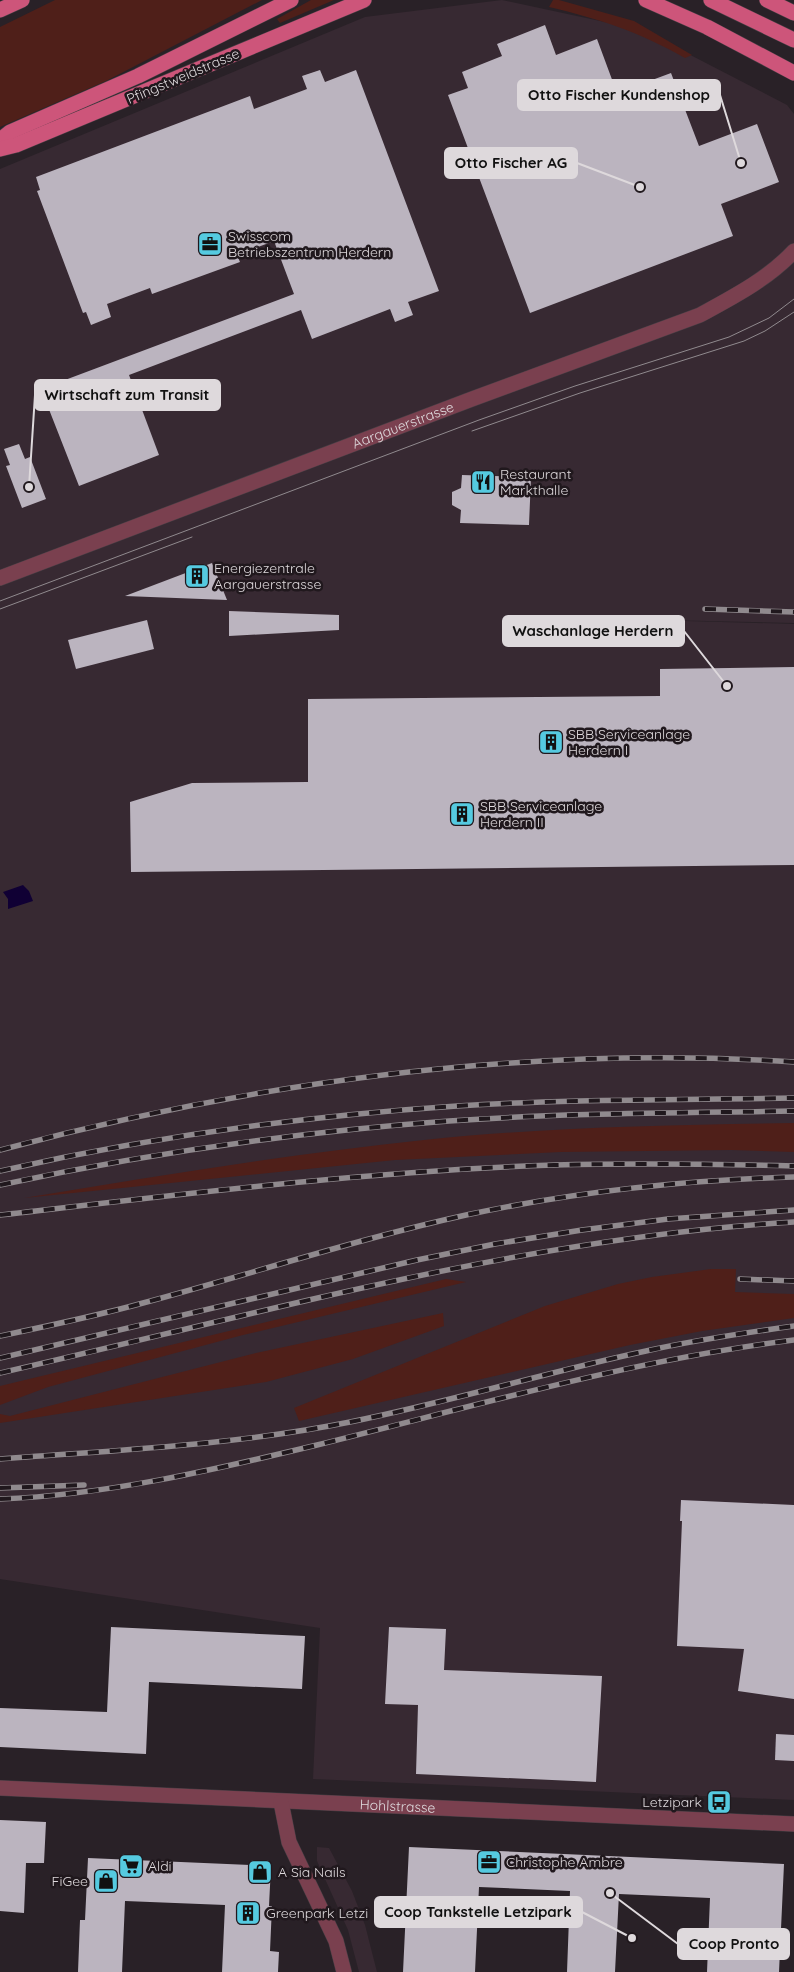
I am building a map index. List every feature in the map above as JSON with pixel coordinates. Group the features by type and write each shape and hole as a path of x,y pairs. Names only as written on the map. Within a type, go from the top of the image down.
{"main road":[{"path":"0,10 22,0"},
{"path":"0,140 10,132 176,58 291,0"},
{"name":"Pfingstweidstrasse","path":"0,149 25,142 364,0"},
{"path":"646,0 707,27 794,73"},
{"path":"711,0 794,40"},
{"path":"766,0 794,13"}],"street":[{"name":"Aargauerstrasse","path":"0,578 700,314 730,299 759,281 794,251"},
{"name":"Hohlstrasse","path":"0,1788 794,1824"},
{"path":"281,1802 289,1842 336,1941 344,1972"}],"shaded area":[{"path":"55,0 262,0 106,81 0,127 0,27"},
{"path":"311,0 334,0 280,23 277,19"},
{"path":"502,0 642,30 787,105 794,114 794,623 616,619 794,624 794,1800 313,1779 320,1628 0,1579 0,169 365,17"},
{"path":"553,0 559,0 634,21 692,55 685,58 619,27 549,7"},
{"path":"23,885 29,891 33,901 8,909 8,899 3,892"},
{"path":"794,1123 794,1152 731,1150 561,1152 395,1160 24,1198 274,1159 424,1140 563,1129"},
{"path":"711,1269 736,1269 735,1292 794,1294 794,1318 702,1331 630,1345 299,1421 294,1408 545,1306 618,1284"},
{"path":"446,1279 466,1282 243,1335 48,1387 0,1405 0,1386"},
{"path":"443,1313 444,1326 353,1359 266,1382 0,1423 0,1414 10,1416 256,1353"},
{"path":"317,1847 329,1848 352,1891 365,1925 377,1972 359,1972 348,1930 317,1861"}],"building":[{"path":"545,25 556,55 597,39 617,93 671,73 699,146 757,124 779,182 721,204 733,236 530,313 448,95 468,88 462,72 502,56 497,44"},
{"path":"320,70 325,82 356,70 439,291 408,302 413,315 395,322 390,309 312,339 301,310 129,375 159,455 79,486 41,389 294,294 274,241 237,255 240,262 152,294 150,288 107,304 111,317 91,325 86,312 83,313 37,191 40,190 36,177 250,96 254,109 307,89 302,76"},
{"path":"19,444 25,459 30,457 46,499 22,508 6,466 10,465 4,449"},
{"path":"462,475 531,477 529,525 460,523 461,510 452,505 452,492 461,488"},
{"name":"Energiezentrale Aargauerstrasse","path":"212,563 227,600 125,596"},
{"path":"229,611 339,615 339,630 229,636"},
{"path":"147,620 154,649 76,669 68,640"},
{"path":"794,667 794,865 131,872 130,802 192,783 308,782 308,699 660,696 660,669"},
{"path":"681,1500 794,1505 794,1699 738,1691 744,1649 677,1646 682,1521 680,1521"},
{"path":"111,1627 305,1636 302,1689 149,1682 146,1754 0,1747 0,1708 107,1712"},
{"path":"389,1627 446,1629 444,1670 602,1676 596,1782 416,1774 418,1705 385,1704"},
{"path":"776,1734 794,1735 794,1761 775,1760"},
{"path":"0,1820 46,1822 44,1863 26,1863 24,1913 0,1911"},
{"path":"409,1847 784,1864 779,1972 707,1972 710,1898 619,1894 615,1972 567,1972 570,1891 479,1887 475,1972 403,1972"},
{"name":"Greenpark Letzi","path":"88,1858 271,1866 269,1906 272,1906 270,1951 279,1952 278,1972 222,1972 225,1905 125,1901 122,1972 78,1972 80,1920 85,1920"}],"tram line":[{"path":"0,601 479,420 575,386 729,337 769,318 794,299"},
{"path":"472,431 580,393 744,341 765,331 794,312"},
{"path":"0,609 192,537"}],"railway":[{"path":"705,609 794,612"},
{"path":"0,1150 97,1126 196,1105 294,1087 393,1074 493,1064 593,1059 693,1058 794,1062"},
{"path":"0,1171 170,1138 285,1122 400,1110 541,1102 794,1098"},
{"path":"0,1185 111,1163 223,1145 336,1131 535,1116 794,1111"},
{"path":"0,1215 277,1184 415,1172 614,1164 794,1166"},
{"path":"0,1336 125,1308 344,1246 466,1215 547,1200 629,1188 794,1177"},
{"path":"0,1358 417,1260 495,1244 668,1219 794,1210"},
{"path":"0,1373 296,1303 493,1261 593,1244 693,1231 794,1222"},
{"path":"740,1279 794,1281"},
{"path":"0,1459 176,1446 307,1430 387,1414 664,1347 794,1326"},
{"path":"0,1499 40,1497 160,1480 317,1445 554,1385 673,1359 794,1340"},
{"path":"0,1488 84,1485"}],"place":[{"name":"Otto Fischer Kundenshop","path":"741,163"},
{"name":"Otto Fischer AG","path":"640,187"},
{"name":"Swisscom Betriebszentrum Herdern","path":"210,244"},
{"name":"Restaurant Markthalle","path":"483,482"},
{"name":"Wirtschaft zum Transit","path":"29,487"},
{"name":"Energiezentrale Aargauerstrasse","path":"197,576"},
{"name":"Waschanlage Herdern","path":"727,686"},
{"name":"SBB Serviceanlage Herdern I","path":"551,742"},
{"name":"SBB Serviceanlage Herdern II","path":"462,814"},
{"name":"Letzipark","path":"719,1802"},
{"name":"Christophe Ambre","path":"489,1862"},
{"name":"Aldi","path":"131,1866"},
{"name":"A Sia Nails","path":"260,1872"},
{"name":"FiGee","path":"106,1881"},
{"name":"Coop Pronto","path":"610,1893"},
{"name":"Greenpark Letzi","path":"248,1913"},
{"name":"Coop Tankstelle Letzipark","path":"632,1938"}]}
